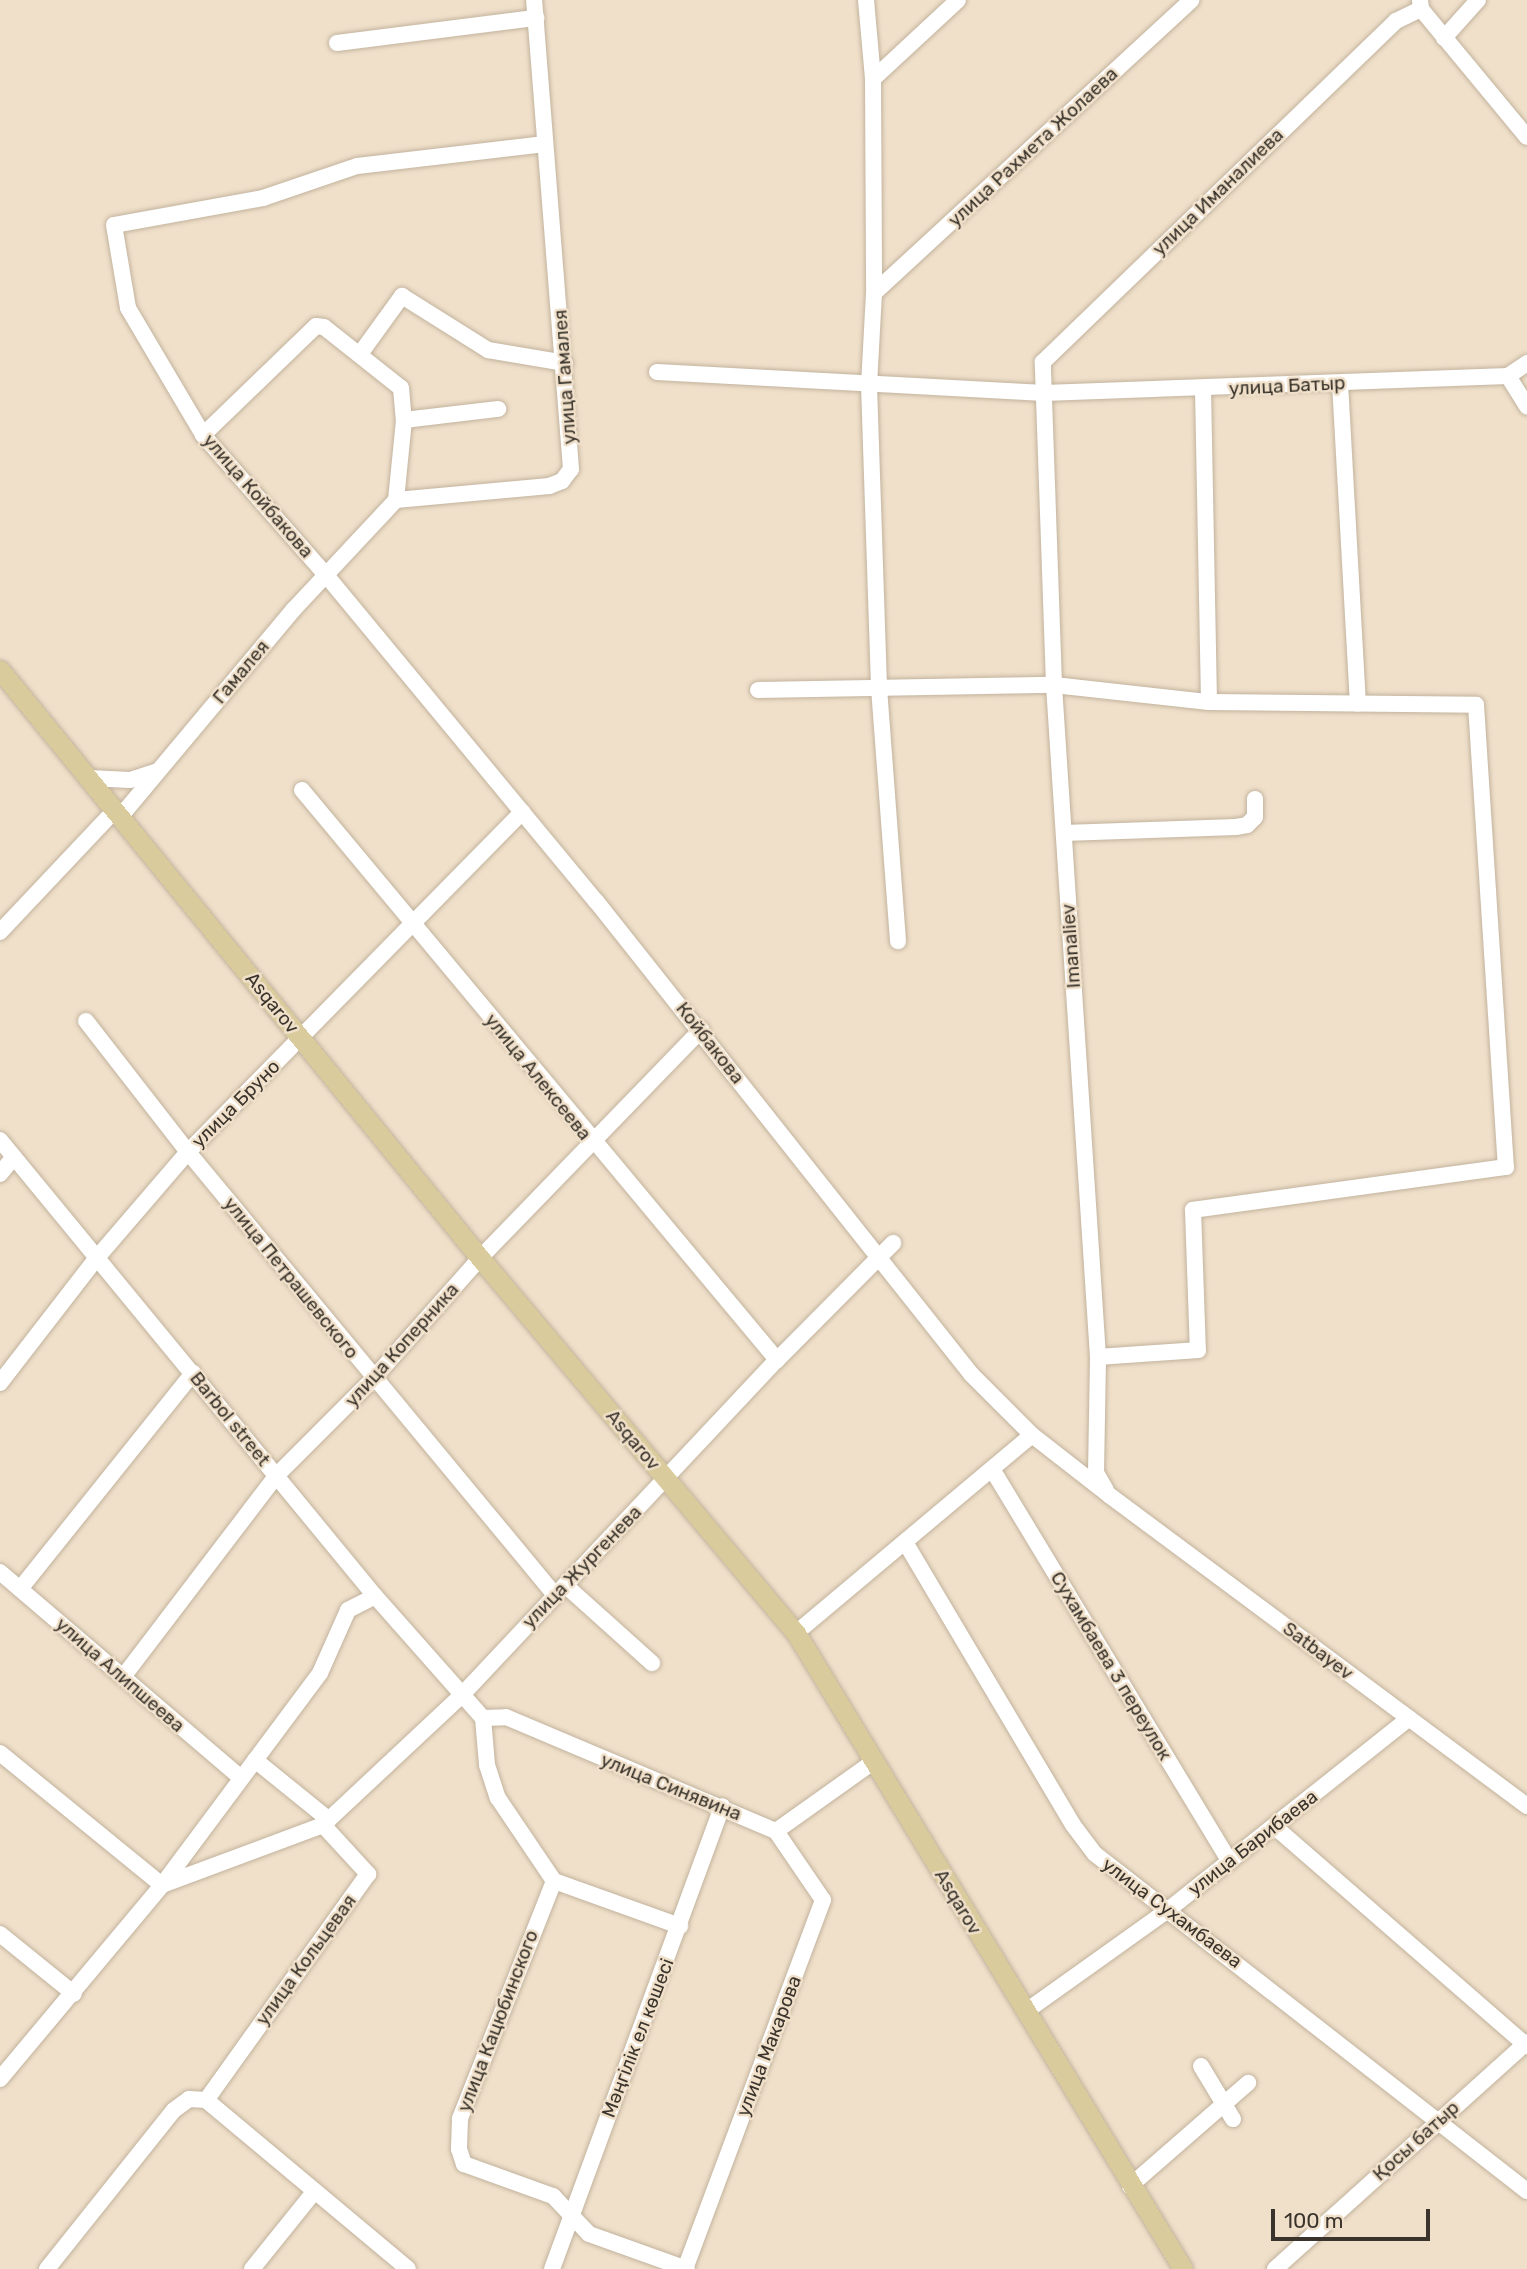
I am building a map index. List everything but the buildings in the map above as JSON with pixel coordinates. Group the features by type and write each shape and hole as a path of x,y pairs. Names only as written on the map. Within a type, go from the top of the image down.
{"main road":[{"name":"Asqarov","path":"0,670 480,1258 796,1633 1130,2186 1183,2269"}],"street":[{"name":"улица Гамалея","path":"396,500 549,486 562,481 571,469 565,363 534,0"},
{"path":"866,0 873,79 874,293 869,385 879,688 898,941"},
{"path":"873,79 958,0"},
{"name":"улица Рахмета Жолаева","path":"874,293 1191,0"},
{"path":"1444,38 1478,0"},
{"path":"1421,4 1444,38 1527,137"},
{"name":"улица Иманалиева","path":"1044,393 1043,362 1396,21 1421,4"},
{"path":"337,43 536,18"},
{"name":"улица Койбакова","path":"326,575 203,435 128,307 114,225 263,198 357,166 545,144"},
{"path":"360,354 402,296 488,350 565,363"},
{"path":"203,435 316,326 360,354 399,385 404,420 396,500 326,575"},
{"path":"1527,363 1508,376 1527,407"},
{"name":"улица Батыр","path":"657,372 1044,393 1508,376"},
{"path":"1340,383 1358,703"},
{"path":"1203,389 1209,702"},
{"name":"Imanaliev","path":"1044,393 1054,685 1098,1357 1096,1473 1109,1495"},
{"path":"404,420 498,410"},
{"name":"Гамалея","path":"118,813 158,771 326,575"},
{"name":"Койбакова","path":"326,575 701,1030 971,1374 1032,1435 1109,1495"},
{"path":"758,690 1054,685 1209,702 1476,705 1506,1167 1193,1210 1198,1350 1098,1357"},
{"path":"89,778 130,780 158,771"},
{"name":"улица Алексеева","path":"302,790 592,1143 777,1360"},
{"path":"1064,833 1236,827 1247,825 1255,817 1255,799"},
{"name":"улица Бруно","path":"0,1383 94,1260 188,1152 302,1040 522,812"},
{"path":"0,932 118,813"},
{"name":"улица Петрашевского","path":"86,1021 188,1152 373,1379 560,1590 652,1663"},
{"name":"улица Коперника","path":"123,1677 276,1476 373,1379 480,1258 701,1030"},
{"name":"Barbol street","path":"0,1140 94,1260 193,1373 375,1596 461,1696"},
{"path":"0,1174 14,1157"},
{"name":"улица Жургенева","path":"326,1822 461,1696 777,1360 881,1259 893,1244"},
{"path":"20,1589 193,1373"},
{"path":"796,1633 1032,1435"},
{"name":"Сухамбаева 3 переулок","path":"992,1469 1230,1862"},
{"name":"Satbayev","path":"1109,1495 1527,1806"},
{"name":"улица Сухамбаева","path":"905,1542 1078,1832 1113,1871 1168,1910 1527,2191"},
{"name":"улица Алипшеева","path":"0,1572 241,1778"},
{"path":"0,2079 74,1994 162,1885 320,1673 348,1610 375,1596"},
{"path":"461,1696 484,1718 487,1765 498,1798 554,1881 680,1926"},
{"name":"улица Синявина","path":"484,1718 506,1717 776,1831"},
{"name":"улица Барибаева","path":"1025,2012 1168,1910 1409,1718"},
{"path":"0,1753 162,1885"},
{"path":"162,1885 326,1822 255,1760"},
{"path":"776,1831 873,1762"},
{"name":"Мәңгілік ел көшесі","path":"552,2269 722,1806"},
{"name":"улица Кольцевая","path":"206,2100 368,1874 326,1822"},
{"path":"1275,1827 1526,2044"},
{"name":"улица Макарова","path":"686,2268 823,1900 776,1831"},
{"name":"улица Кацюбинского","path":"554,1881 460,2119 459,2148 464,2164 553,2196 571,2213"},
{"path":"0,1934 74,1994"},
{"name":"Қосы батыр","path":"1275,2269 1526,2044"},
{"path":"1201,2066 1233,2119"},
{"path":"1130,2186 1248,2083"},
{"path":"47,2269 174,2110 189,2099 206,2100 313,2193 408,2269"},
{"path":"252,2269 313,2193"},
{"path":"571,2213 589,2234 686,2268"}]}
